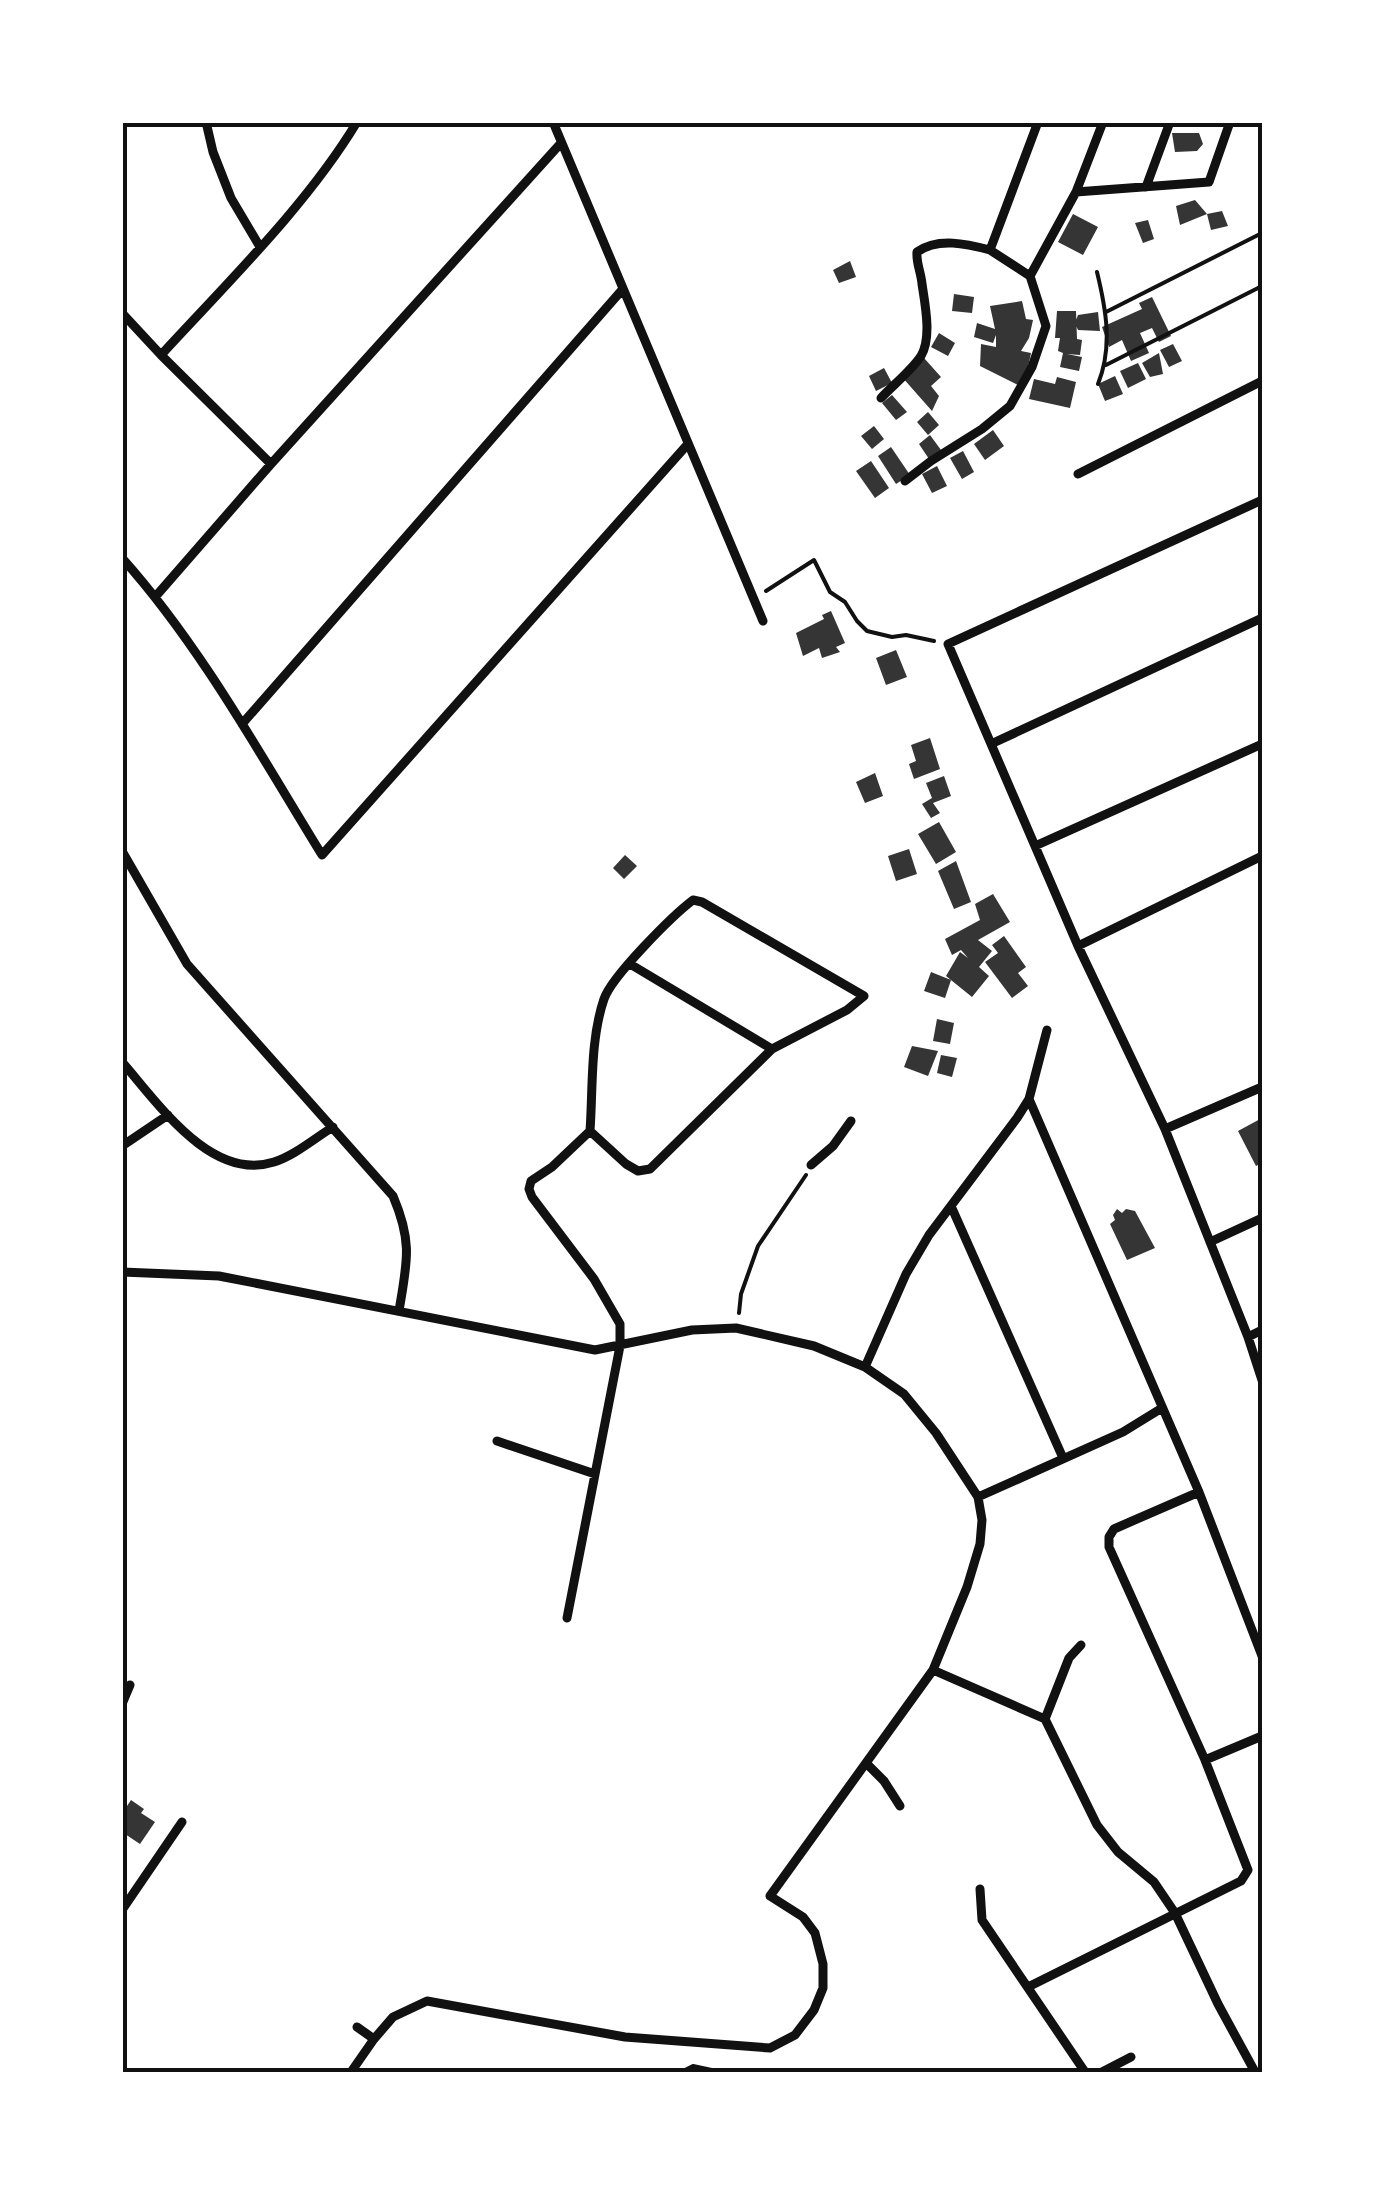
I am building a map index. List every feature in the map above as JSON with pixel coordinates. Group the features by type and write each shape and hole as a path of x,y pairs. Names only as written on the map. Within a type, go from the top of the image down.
{"street":[{"path":"206,122 212,152 231,198 260,246"},
{"path":"161,355 337,156 358,122"},
{"path":"552,122 763,622"},
{"path":"990,250 1038,122"},
{"path":"1030,276 1076,192 1103,122"},
{"path":"1146,186 1170,122"},
{"path":"1076,192 1209,182 1230,122"},
{"path":"156,596 561,142"},
{"path":"880,398 922,355 926,318 917,252 936,243 972,245 990,250 1030,276 1046,326 1032,367 1010,406 905,481"},
{"path":"242,724 622,290"},
{"path":"122,313 271,464"},
{"path":"1078,474 1262,382"},
{"path":"122,558 156,596 242,724 322,855 687,445"},
{"path":"1262,500 948,644 1078,946 1165,1129 1262,1380"},
{"path":"991,744 1262,618"},
{"path":"1035,846 1262,744"},
{"path":"122,851 188,964 393,1196 404,1221 408,1253 399,1310"},
{"path":"1078,946 1262,856"},
{"path":"567,1618 620,1346 620,1324 594,1280 529,1189 532,1181 590,1132 597,1029 605,995 677,912 693,900 864,996 847,1010 772,1048 650,1169 638,1171 626,1164 590,1132"},
{"path":"630,964 772,1048"},
{"path":"865,1367 906,1274 929,1235 1029,1099 1047,1030"},
{"path":"122,1062 203,1148 250,1167 276,1162 333,1126"},
{"path":"1165,1129 1262,1087"},
{"path":"1029,1099 1199,1492 1262,1656"},
{"path":"122,1146 168,1114"},
{"path":"811,1165 833,1146 851,1121"},
{"path":"951,1206 1063,1458"},
{"path":"1210,1242 1262,1218"},
{"path":"122,1272 219,1276 595,1350 692,1330 736,1328 814,1346 865,1367 904,1394 978,1496 980,1544 933,1670 770,1896 803,1917 815,1933 824,1964 823,1988 814,2010 795,2034 770,2048 626,2037 427,2001 393,2017 352,2072"},
{"path":"1248,1337 1262,1330"},
{"path":"978,1496 1123,1432 1162,1408"},
{"path":"497,1441 595,1474"},
{"path":"1028,1987 1241,1881 1248,1870 1205,1760 1109,1548 1109,1536 1114,1529 1199,1492"},
{"path":"1045,1719 1068,1658 1081,1645"},
{"path":"933,1670 1045,1719 1097,1825 1118,1852 1154,1882 1175,1913 1255,2072"},
{"path":"122,1704 130,1685"},
{"path":"1205,1760 1262,1736"},
{"path":"867,1764 884,1780 900,1806"},
{"path":"122,1910 182,1822"},
{"path":"980,1889 982,1920 1085,2072"},
{"path":"357,2026 374,2039"},
{"path":"1102,2072 1132,2057"}],"path":[{"path":"1106,312 1262,233"},
{"path":"1097,272 1106,312 1106,365 1098,384"},
{"path":"1106,365 1262,286"},
{"path":"752,596 772,588 814,560 830,592 845,602 867,630 948,644"},
{"path":"736,1328 742,1294 758,1246 811,1165"},
{"path":"681,2072 693,2066 721,2072"}],"building":[{"path":"1172,133 1199,133 1203,144 1197,151 1175,152"},
{"path":"1195,200 1207,214 1180,225 1176,206"},
{"path":"1222,211 1228,226 1211,230 1207,214"},
{"path":"1073,214 1098,227 1083,255 1058,242"},
{"path":"1148,220 1154,239 1143,243 1135,223"},
{"path":"850,261 856,277 839,283 833,270"},
{"path":"954,294 974,297 972,313 952,311"},
{"path":"1152,297 1171,336 1159,342 1152,328 1140,333 1149,353 1131,361 1122,340 1109,347 1102,327 1142,309 1139,303"},
{"path":"1022,301 1026,319 1033,320 1021,351 1031,353 1028,367 1018,385 980,366 981,344 996,347 996,335 993,343 974,337 977,323 995,329 990,306"},
{"path":"1057,311 1076,311 1077,339 1082,340 1080,355 1067,354 1082,357 1079,371 1060,367 1063,353 1058,351 1060,338 1055,338"},
{"path":"1098,312 1100,331 1078,330 1078,315"},
{"path":"939,333 955,343 948,356 931,347"},
{"path":"1173,344 1182,361 1169,367 1160,350"},
{"path":"1159,353 1163,374 1150,377 1142,363"},
{"path":"924,358 941,377 931,386 939,396 932,411 902,377"},
{"path":"1138,363 1146,379 1128,388 1120,371"},
{"path":"884,368 892,383 876,391 869,376"},
{"path":"1115,376 1123,394 1105,401 1098,384"},
{"path":"1057,377 1076,382 1070,408 1029,399 1034,379 1055,384"},
{"path":"892,395 907,412 896,420 882,403"},
{"path":"928,412 939,425 928,435 917,422"},
{"path":"874,426 884,439 872,449 861,436"},
{"path":"993,430 1004,446 985,460 974,444"},
{"path":"930,435 941,450 929,459 919,444"},
{"path":"891,447 910,475 896,484 878,456"},
{"path":"963,451 974,472 962,479 950,458"},
{"path":"871,461 889,488 875,498 856,471"},
{"path":"937,466 947,486 932,493 922,474"},
{"path":"831,611 845,643 836,647 840,652 822,658 819,648 803,656 796,633 824,619 822,615"},
{"path":"896,650 907,677 886,685 876,658"},
{"path":"930,738 940,769 914,779 909,764 916,761 911,745"},
{"path":"875,773 883,796 865,803 856,782"},
{"path":"944,776 951,796 933,803 940,813 931,818 922,804 932,798 926,783"},
{"path":"939,822 956,852 936,864 918,834"},
{"path":"909,849 917,874 896,881 888,856"},
{"path":"625,855 637,866 624,879 613,868"},
{"path":"956,861 971,902 954,909 938,871"},
{"path":"993,894 1010,922 978,940 992,951 979,967 989,976 972,997 946,976 960,952 968,958 961,950 952,955 945,939 980,920 975,904"},
{"path":"1004,936 1026,967 1018,973 1028,986 1012,998 985,962 998,953 992,945"},
{"path":"931,972 951,980 945,998 924,991"},
{"path":"937,1019 954,1023 950,1044 933,1041"},
{"path":"912,1046 938,1051 928,1076 904,1067"},
{"path":"941,1055 957,1058 952,1077 937,1073"},
{"path":"1262,1118 1262,1163 1256,1166 1238,1131"},
{"path":"1117,1209 1122,1213 1126,1209 1135,1211 1155,1248 1127,1260 1110,1224"},
{"path":"131,1800 155,1822 140,1844 122,1832 122,1803 127,1806"}]}
